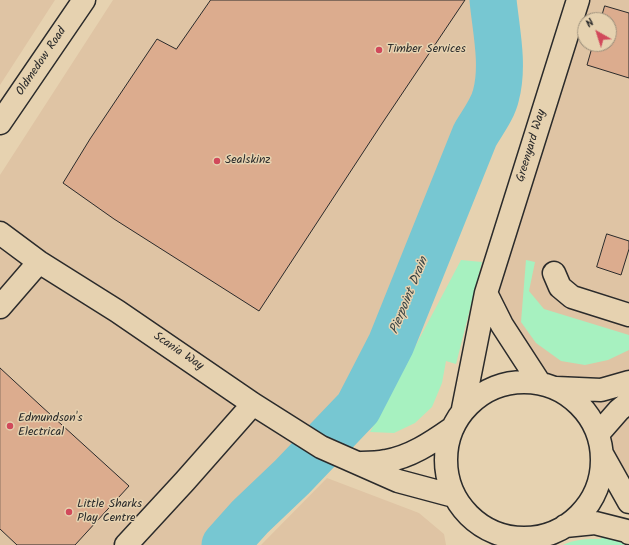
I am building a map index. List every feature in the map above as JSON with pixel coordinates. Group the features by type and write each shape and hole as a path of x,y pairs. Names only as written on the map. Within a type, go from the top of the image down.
{"street":[{"name":"Oldmedow Road","path":"0,123 84,0"},
{"name":"Greenyard Way","path":"463,409 486,293 578,0"},
{"name":"Scania Way","path":"0,233 39,262 117,311 253,404 322,447 398,481 454,496"},
{"path":"0,307 39,262"},
{"path":"554,273 560,287 572,297 629,315"},
{"path":"486,293 502,325 547,385 573,398 588,415 600,444 629,502"},
{"path":"629,382 601,390 518,381 497,386 479,395 463,409 451,429 445,452 446,475 454,496 461,508 471,519 482,527 495,533 514,538 530,538 550,535 596,523 627,531 629,533"},
{"path":"550,535 580,514 592,499 601,475 600,444 619,410 629,402"},
{"path":"126,545 185,482 253,404"},
{"path":"360,464 386,461 408,455 424,447 451,429"},
{"path":"471,519 481,545"}],"shaded area":[{"path":"0,0 55,0 0,85"},
{"path":"113,0 493,0 500,66 496,95 491,108 475,135 391,344 358,408 292,477 250,517 225,545 0,545 0,175"},
{"path":"585,0 629,0 629,502 588,415 573,398 539,382 486,293 577,24 577,52 617,52 617,12 581,12"},
{"path":"327,478 419,513 444,534 446,545 261,545"}],"green space":[{"path":"461,260 482,262 456,364 446,361 442,383 432,407 415,423 394,433 370,432"},
{"path":"526,260 535,262 529,291 544,309 629,335 629,350 608,360 585,365 561,361 536,343 521,322"},
{"path":"603,532 629,543 629,545 563,545 577,540 601,539"}],"building":[{"name":"Sealskinz","path":"211,0 465,0 259,311 114,219 63,183 90,139 157,39 176,49"},
{"path":"605,6 629,13 629,78 587,65 591,52 617,52 617,12 603,12"},
{"path":"607,234 629,241 629,249 621,275 597,267"},
{"path":"0,368 129,486 75,545 17,545 0,529"}],"waterway":[{"name":"Pierpoint Drain","path":"225,545 250,517 292,477 358,408 391,344 475,135 495,100 498,84 499,60 493,0"}],"place":[{"name":"Timber Services","path":"379,50"},
{"name":"Sealskinz","path":"217,161"},
{"name":"Edmundson's Electrical","path":"10,426"},
{"name":"Little Sharks Play Centre","path":"69,512"}]}
